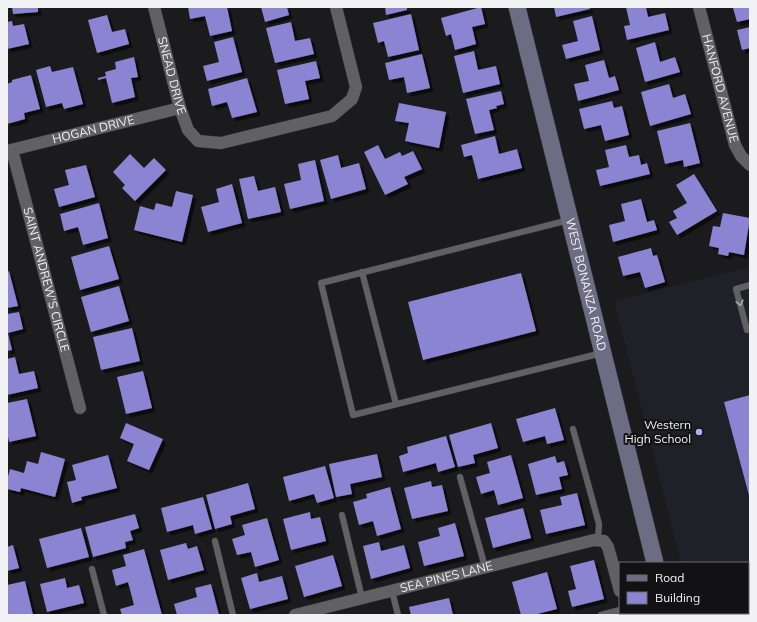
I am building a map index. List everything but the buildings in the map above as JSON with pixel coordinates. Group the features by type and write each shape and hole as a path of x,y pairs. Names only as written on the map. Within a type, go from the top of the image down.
{"street":[{"name":"SNEAD DRIVE","path":"154,7 180,108 188,130 198,141 221,144 332,116 352,99 356,87 336,7"},
{"name":"WEST BONANZA ROAD","path":"517,7 655,562"},
{"name":"HANFORD AVENUE","path":"700,7 734,144 741,156 750,165"},
{"name":"HOGAN DRIVE","path":"10,151 180,108"},
{"name":"SAINT ANDREW'S CIRCLE","path":"10,151 80,408"},
{"name":"SEA PINES LANE","path":"296,615 598,540"},
{"path":"598,540 604,541 608,547 619,587"}],"lane":[{"path":"570,220 321,283 353,415 602,353"},
{"path":"362,272 396,404"},
{"path":"747,330 736,289 750,285"},
{"path":"573,429 599,524 598,540"},
{"path":"460,478 485,567"},
{"path":"342,515 362,598"},
{"path":"215,541 233,615"},
{"path":"92,569 104,615"},
{"path":"392,591 398,615"},
{"path":"601,615 619,610"}],"shaded area":[{"name":"Western High School","path":"750,267 750,615 694,615 749,614 749,562 681,562 614,301"}],"place":[{"name":"Western High School","path":"699,432"}]}
